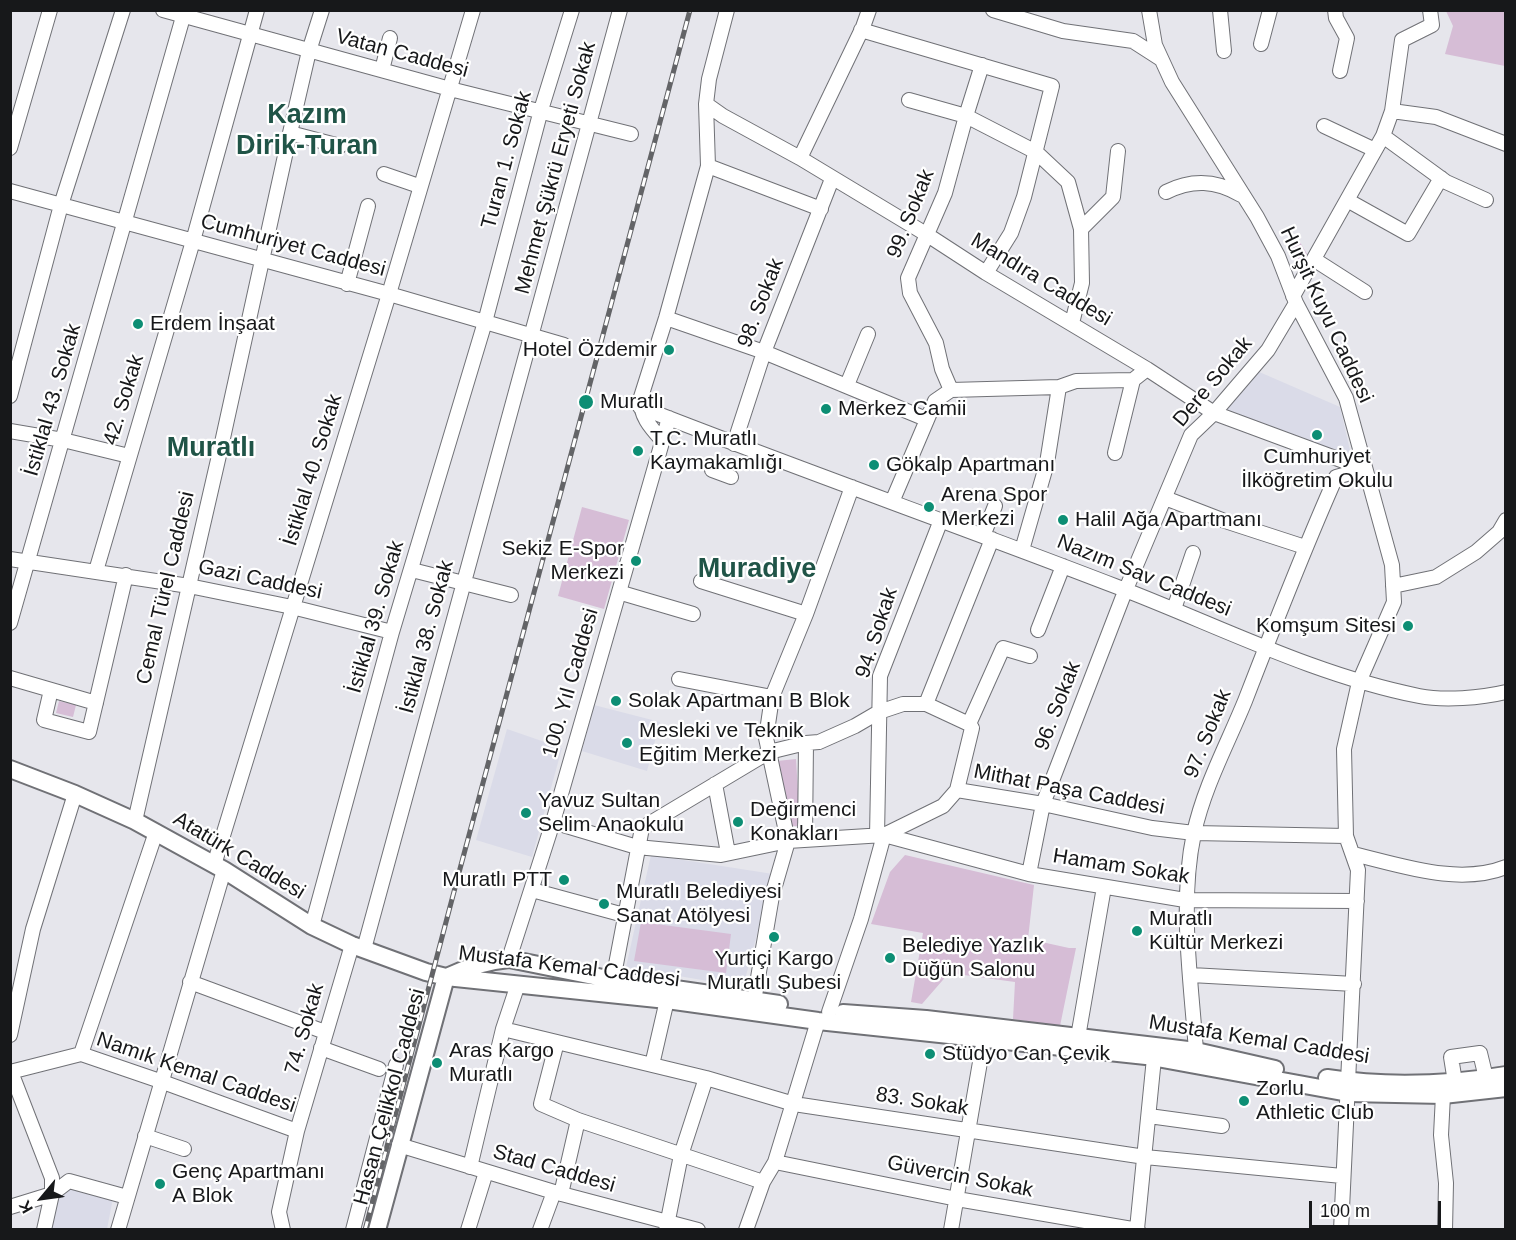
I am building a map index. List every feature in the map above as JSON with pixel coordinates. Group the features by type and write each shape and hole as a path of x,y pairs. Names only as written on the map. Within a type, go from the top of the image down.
{"main road":[{"name":"Atatürk Caddesi","path":"10,769 75,794 135,821 219,868 312,926 358,947 446,977"},
{"name":"Mustafa Kemal Caddesi","path":"446,977 467,968 507,960 613,980 754,1001 824,1017"},
{"path":"491,982 491,971 507,960 520,974 518,984"},
{"name":"Mustafa Kemal Caddesi","path":"446,977 1005,1035 1348,1087 1443,1095 1506,1088"},
{"name":"Hasan Çelikkol Caddesi","path":"377,1230 446,977"},
{"name":"Mustafa Kemal Caddesi","path":"925,1026 984,1039 1005,1035 1078,1037 1196,1051 1348,1087 1455,1082 1506,1075"}],"street":[{"path":"10,148 50,10"},
{"path":"10,396 61,205 123,10"},
{"name":"Vatan Caddesi","path":"164,10 184,13 309,51 450,89 631,134"},
{"name":"42. Sokak","path":"96,572 194,241 257,10"},
{"name":"Cemal Türel Caddesi","path":"135,821 290,133 309,51 322,10"},
{"name":"İstiklal 40. Sokak","path":"118,1230 190,982 219,868 292,607 389,294 419,186 473,10"},
{"name":"Turan 1. Sokak","path":"485,322 541,111 572,10"},
{"name":"Mehmet Şükrü Eryeti Sokak","path":"532,337 620,10"},
{"path":"662,440 649,426 641,402 708,166 706,104 709,79 726,10"},
{"path":"800,158 869,10"},
{"path":"993,10 1064,31 1133,41 1161,59"},
{"name":"Hurşit Kuyu Caddesi","path":"1149,10 1155,45 1172,82 1245,198 1278,256 1294,300 1346,398 1392,565 1394,602 1359,682 1344,749 1346,836 1358,870 1341,1230"},
{"path":"1221,10 1224,51"},
{"path":"1261,44 1270,10"},
{"path":"1335,10 1336,18 1347,38 1340,71"},
{"name":"Dere Sokak","path":"1125,590 1191,435 1214,413 1268,350 1383,136 1392,111 1402,40 1432,25 1430,10"},
{"name":"İstiklal 43. Sokak","path":"10,623 126,223 184,13"},
{"path":"861,30 1052,86 1024,197 1011,233 986,273"},
{"path":"382,70 390,38"},
{"name":"99. Sokak","path":"951,390 942,369 936,343 910,293 908,278 945,193 982,65"},
{"path":"909,100 966,116 1036,152 1068,182 1081,229 1082,283 1072,323"},
{"name":"Mandıra Caddesi","path":"706,104 926,234 986,273 1147,369 1214,413 1365,469"},
{"path":"1392,111 1436,117 1506,144"},
{"path":"1324,126 1375,150"},
{"path":"290,133 340,146"},
{"path":"1383,136 1441,178 1486,200"},
{"path":"1081,229 1113,197 1118,152"},
{"path":"708,166 821,208"},
{"path":"384,174 419,186"},
{"name":"98. Sokak","path":"734,444 764,352 832,178"},
{"path":"1347,200 1408,234 1441,178"},
{"path":"1166,192 1191,182 1209,183 1227,186 1245,198"},
{"name":"Cumhuriyet Caddesi","path":"10,191 389,294 564,345"},
{"path":"347,284 368,206"},
{"path":"1315,260 1365,292"},
{"path":"666,318 764,352 926,419"},
{"name":"İstiklal 39. Sokak","path":"312,926 392,632 485,322"},
{"path":"847,385 868,334"},
{"name":"İstiklal 38. Sokak","path":"358,947 532,337"},
{"path":"892,502 935,401 951,390 1059,387 1076,381 1133,380 1147,369"},
{"path":"1115,453 1133,380"},
{"path":"1022,550 1047,463 1059,387"},
{"name":"Nazım Sav Caddesi","path":"641,402 669,418 734,444 1022,550 1359,682 1422,697 1482,698 1506,692"},
{"name":"100. Yıl Caddesi","path":"507,960 553,822 669,418"},
{"path":"10,431 63,440 129,456"},
{"name":"97. Sokak","path":"1196,1051 1185,900 1194,833 1207,789 1305,547 1336,477 1365,469"},
{"path":"712,470 731,477"},
{"path":"754,1001 771,896 788,841 766,738 772,697 806,614 852,487"},
{"path":"1165,498 1222,520 1305,547"},
{"path":"926,704 987,537 995,506"},
{"name":"94. Sokak","path":"746,1230 763,1182 775,1162 824,1017 861,919 880,835 880,676 941,520"},
{"path":"1393,586 1436,577 1476,552 1499,532 1506,520"},
{"path":"1174,609 1193,553"},
{"name":"Gazi Caddesi","path":"10,559 189,585 392,632"},
{"path":"1038,630 1063,566"},
{"path":"412,570 511,595"},
{"path":"51,690 44,720 89,732 126,575"},
{"path":"701,581 806,614"},
{"name":"96. Sokak","path":"1029,874 1043,804 1125,590"},
{"path":"626,594 693,614"},
{"path":"957,790 970,726 1003,648 1030,656"},
{"path":"10,678 96,703"},
{"path":"679,679 772,697"},
{"path":"613,980 642,828 769,752 806,742 819,742 879,712 903,704 926,704 970,726"},
{"path":"805,839 806,742"},
{"path":"714,784 728,853"},
{"name":"Mithat Paşa Caddesi","path":"553,822 637,847 702,854 728,853 788,841 880,835 943,806 957,790 1043,804 1152,828 1194,833 1346,836"},
{"path":"10,1035 33,929 75,794"},
{"path":"81,1054 156,832"},
{"name":"Hamam Sokak","path":"880,835 1029,874 1185,900 1357,901"},
{"path":"1353,854 1427,871 1490,873 1506,878"},
{"path":"1490,873 1506,867"},
{"path":"1078,1037 1104,886"},
{"path":"532,890 624,915"},
{"name":"74. Sokak","path":"284,1230 279,1212 297,1131 325,1032 358,947"},
{"path":"1191,975 1354,984"},
{"path":"190,982 325,1032"},
{"path":"470,1167 503,1029 518,984"},
{"path":"652,1065 667,1000"},
{"name":"83. Sokak","path":"503,1029 706,1078 794,1104 1145,1157 1342,1176"},
{"path":"951,1230 984,1039"},
{"path":"557,1042 541,1104 578,1120 763,1182"},
{"path":"321,1048 379,1069"},
{"path":"1455,1082 1450,1057 1480,1053 1486,1078"},
{"name":"Namık Kemal Caddesi","path":"11,1072 81,1054 297,1131"},
{"path":"1138,1229 1154,1058"},
{"path":"352,1230 396,1065"},
{"path":"11,1072 52,1178 52,1194 44,1230"},
{"path":"666,1226 681,1155 706,1078"},
{"path":"1443,1095 1441,1135 1446,1183 1445,1230"},
{"path":"1149,1116 1222,1126"},
{"path":"540,1230 558,1193 578,1120"},
{"path":"145,1136 184,1149"},
{"name":"Stad Caddesi","path":"399,1145 666,1226 698,1230"},
{"name":"Güvercin Sokak","path":"775,1162 957,1199 1138,1229"},
{"path":"468,1230 486,1172"},
{"path":"10,1208 52,1194 69,1181 127,1197"}],"shaded area":[{"path":"1446,11 1505,11 1505,66 1445,54 1453,26"},
{"path":"1300,242 1310,259 1301,267 1289,251"},
{"name":"Cumhuriyet İlköğretim Okulu","path":"1257,371 1340,407 1352,459 1224,412"},
{"path":"582,507 629,520 604,609 558,596"},
{"path":"59,701 76,705 73,717 56,713"},
{"path":"594,705 660,722 647,771 582,751"},
{"path":"507,729 562,748 532,857 476,840"},
{"path":"796,759 800,826 787,826 777,761"},
{"path":"651,855 773,874 743,987 626,967"},
{"path":"905,855 1034,885 1028,939 1076,948 1060,1026 1013,1019 1015,982 949,973 922,1004 911,1002 923,933 871,924 890,872"},
{"path":"641,922 731,934 726,973 634,961"},
{"path":"69,1185 113,1198 107,1229 47,1230 55,1197"}],"railway":[{"path":"365,1230 690,10"}],"place":[{"name":"Erdem İnşaat","path":"138,324"},
{"name":"Hotel Özdemir","path":"669,350"},
{"name":"Muratlı","path":"586,402"},
{"name":"Merkez Camii","path":"826,409"},
{"name":"Cumhuriyet İlköğretim Okulu","path":"1317,435"},
{"name":"T.C. Muratlı Kaymakamlığı","path":"638,451"},
{"name":"Gökalp Apartmanı","path":"874,465"},
{"name":"Arena Spor Merkezi","path":"929,507"},
{"name":"Halil Ağa Apartmanı","path":"1063,520"},
{"name":"Sekiz E-Spor Merkezi","path":"636,561"},
{"name":"Komşum Sitesi","path":"1408,626"},
{"name":"Solak Apartmanı B Blok","path":"616,701"},
{"name":"Mesleki ve Teknik Eğitim Merkezi","path":"627,743"},
{"name":"Yavuz Sultan Selim Anaokulu","path":"526,813"},
{"name":"Değirmenci Konakları","path":"738,822"},
{"name":"Muratlı PTT","path":"564,880"},
{"name":"Muratlı Belediyesi Sanat Atölyesi","path":"604,904"},
{"name":"Muratlı Kültür Merkezi","path":"1137,931"},
{"name":"Yurtiçi Kargo Muratlı Şubesi","path":"774,937"},
{"name":"Belediye Yazlık Düğün Salonu","path":"890,958"},
{"name":"Stüdyo Can Çevik","path":"930,1054"},
{"name":"Aras Kargo Muratlı","path":"437,1063"},
{"name":"Zorlu Athletic Club","path":"1244,1101"},
{"name":"Genç Apartmanı A Blok","path":"160,1184"}],"district":[{"name":"Kazım Dirik-Turan","path":"307,132"},
{"name":"Muratlı","path":"211,449"},
{"name":"Muradiye","path":"757,570"}]}
